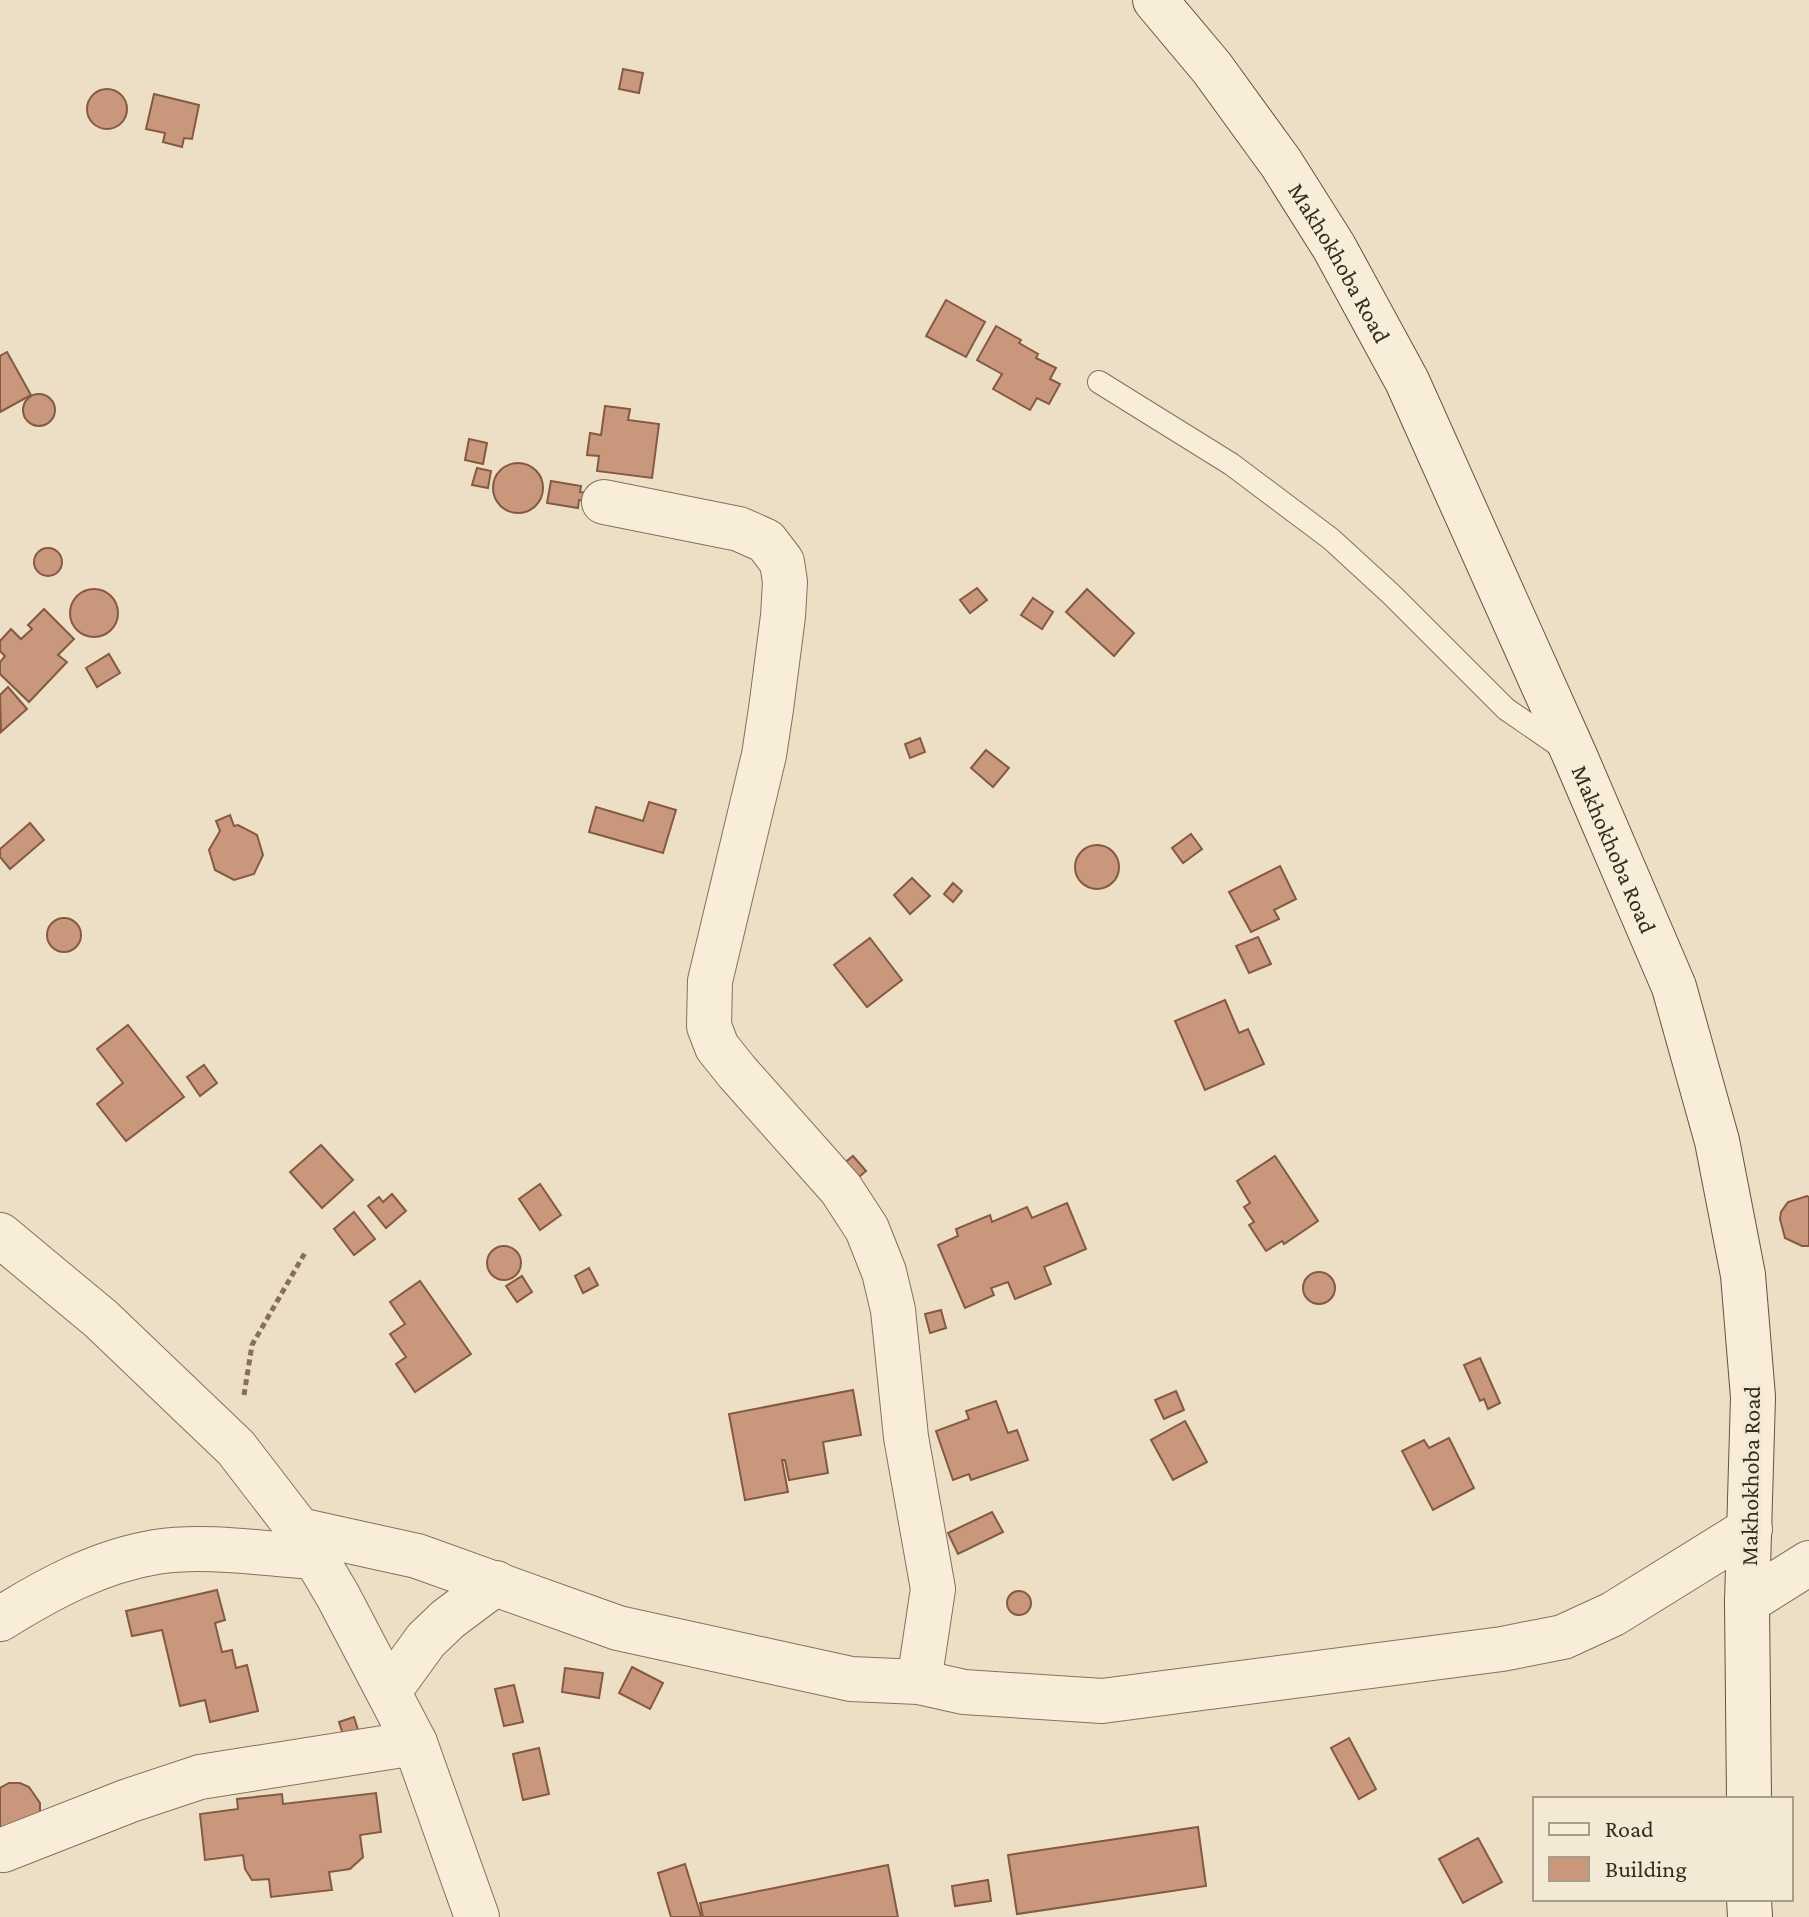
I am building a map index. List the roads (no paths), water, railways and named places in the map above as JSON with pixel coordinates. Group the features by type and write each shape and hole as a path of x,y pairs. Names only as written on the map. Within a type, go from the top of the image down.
{"street":[{"name":"Makhokhoba Road","path":"1155,0 1212,68 1281,163 1334,247 1407,381 1575,756 1674,987 1717,1141 1743,1275 1753,1397 1747,1602 1749,1797"},
{"path":"604,502 739,529 766,541 782,562 785,582 783,616 764,755 710,981 709,1026 717,1047 737,1072 841,1189 867,1229 884,1272 893,1310 906,1437 933,1589 919,1682"},
{"path":"0,1235 101,1319 236,1448 307,1544 415,1743 477,1917"},
{"path":"0,1619 70,1579 122,1558 147,1553 307,1544 417,1556 618,1628 851,1679 919,1682 964,1692 1102,1701 1218,1688 1563,1637 1613,1614 1750,1529"},
{"path":"1747,1602 1809,1563"},
{"path":"389,1691 426,1640 496,1583"},
{"path":"3,1850 128,1801 200,1777 415,1743"}],"lane":[{"path":"1099,382 1231,464 1331,539 1506,709 1575,756"}]}
